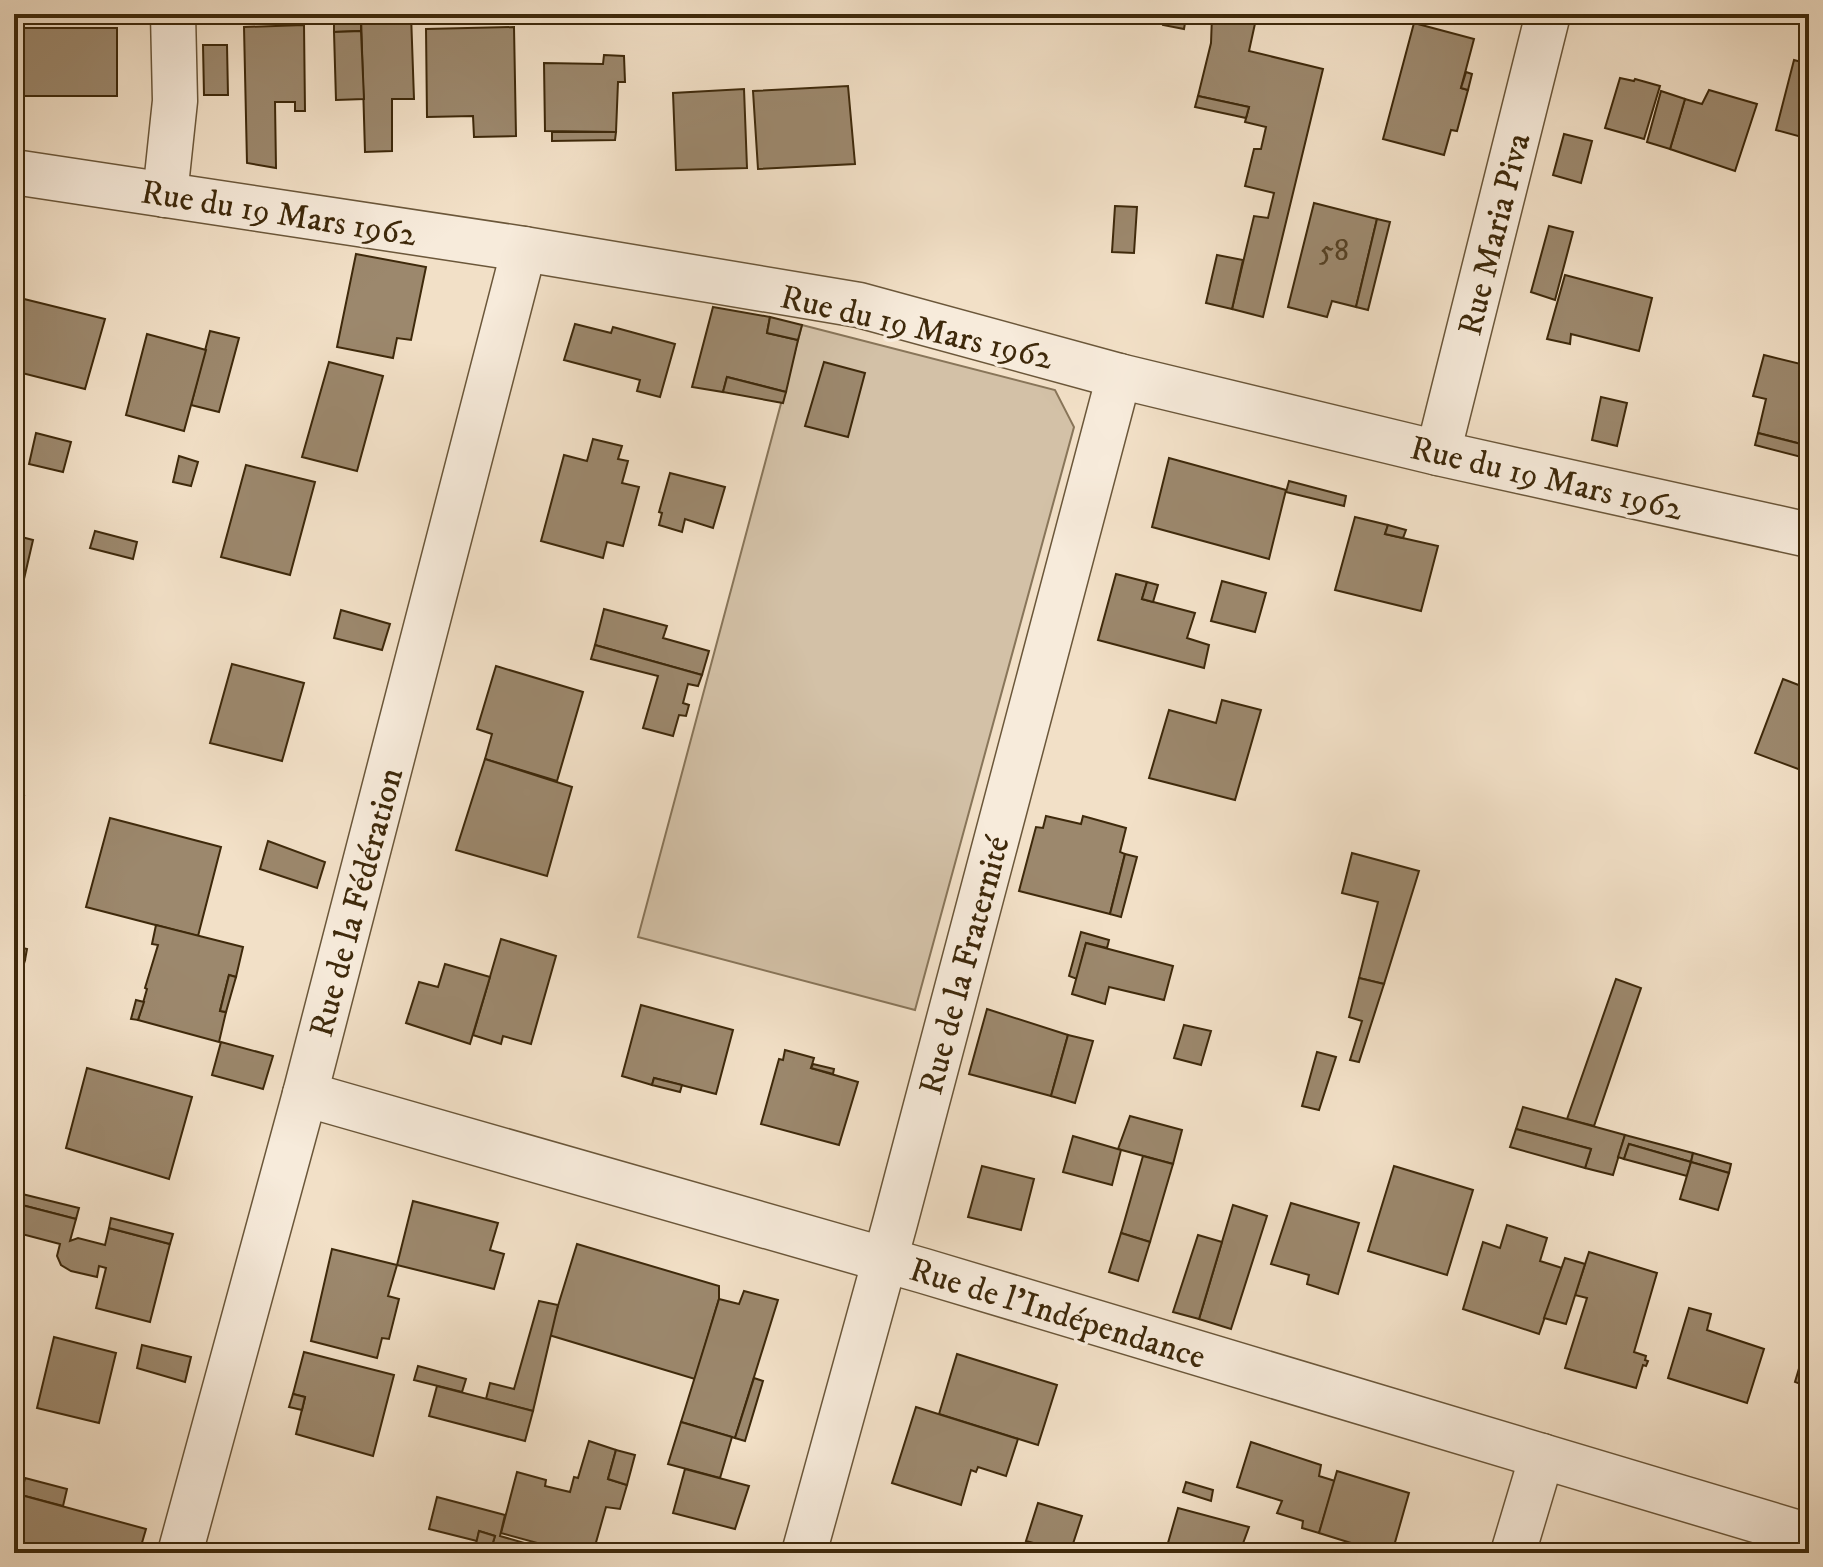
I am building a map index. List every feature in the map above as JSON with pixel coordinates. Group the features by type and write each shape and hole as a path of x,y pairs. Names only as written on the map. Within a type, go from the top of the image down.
{"street":[{"path":"165,195 175,101 173,14"},
{"name":"Rue Maria Piva","path":"1438,453 1548,14"},
{"name":"Rue du 19 Mars 1962","path":"14,172 524,249 859,305 1119,376 1438,453 1809,535"},
{"name":"Rue de la Fédération","path":"180,1553 305,1094 524,249"},
{"name":"Rue de la Fraternité","path":"804,1553 1119,376"},
{"name":"Rue de l'Indépendance","path":"305,1094 883,1259 1809,1536"},
{"path":"1513,1553 1542,1456"}],"shaded area":[{"path":"802,325 1055,390 1074,427 915,1010 638,937"}],"building":[{"path":"334,14 361,14 361,31 334,32"},
{"path":"411,14 414,99 392,99 392,151 365,152 361,16"},
{"path":"862,14 907,14 908,21 863,24"},
{"path":"1164,14 1179,14 1178,20 1185,23 1184,29 1163,25"},
{"path":"1184,14 1245,14 1245,17 1256,19 1249,51 1323,69 1263,317 1232,309 1254,216 1268,218 1274,193 1245,186 1254,149 1261,149 1266,127 1245,122 1249,107 1198,96 1211,43 1212,16"},
{"path":"1414,23 1474,39 1461,88 1468,90 1457,131 1451,130 1444,155 1383,139"},
{"path":"304,25 305,111 295,111 295,102 275,102 276,168 247,163 244,27"},
{"path":"514,27 516,136 474,137 473,116 427,117 426,29"},
{"path":"15,28 117,28 117,96 15,96"},
{"path":"361,31 364,99 336,100 334,32"},
{"path":"203,45 227,45 228,95 204,95"},
{"path":"604,55 624,56 625,82 618,82 616,132 545,131 544,63 603,64"},
{"path":"1794,60 1809,64 1809,139 1776,130"},
{"path":"1466,72 1472,74 1468,90 1461,88"},
{"path":"1620,78 1660,86 1644,139 1605,128"},
{"path":"848,86 855,164 758,169 753,91"},
{"path":"744,89 747,168 676,170 673,93"},
{"path":"1709,90 1757,104 1735,171 1670,149 1685,99 1702,104"},
{"path":"1661,91 1685,99 1670,149 1647,142"},
{"path":"1198,96 1249,107 1246,118 1195,107"},
{"path":"552,132 616,132 615,140 552,141"},
{"path":"1564,134 1592,141 1581,183 1553,175"},
{"path":"1314,203 1377,219 1356,307 1332,301 1327,317 1288,307"},
{"path":"1115,206 1137,207 1134,253 1112,252"},
{"path":"1377,219 1390,222 1368,310 1356,307"},
{"path":"1549,226 1573,232 1555,300 1531,292"},
{"path":"356,254 426,267 411,340 397,338 393,358 337,347"},
{"path":"1217,255 1243,260 1232,309 1206,303"},
{"path":"1565,275 1652,298 1639,351 1571,334 1570,344 1547,339"},
{"path":"20,298 105,319 85,389 14,371 14,320"},
{"path":"713,307 770,317 767,333 798,340 786,392 727,377 723,392 692,387"},
{"path":"770,317 802,325 798,340 767,333"},
{"path":"575,324 611,333 613,327 675,344 660,397 637,391 640,380 564,360"},
{"path":"210,331 239,338 219,412 191,405"},
{"path":"147,334 206,350 184,431 126,415"},
{"path":"1764,355 1809,366 1809,446 1758,433 1766,399 1753,396"},
{"path":"329,362 383,376 357,471 302,457"},
{"path":"824,362 865,373 848,437 805,426"},
{"path":"727,377 786,392 783,403 723,392"},
{"path":"1601,397 1627,403 1617,446 1592,440"},
{"path":"36,433 71,442 63,472 29,464"},
{"path":"1758,433 1809,446 1809,459 1755,445"},
{"path":"593,439 622,446 618,459 628,461 622,483 639,487 623,546 607,542 603,558 541,541 564,455 587,461"},
{"path":"179,456 198,462 191,486 173,482"},
{"path":"1169,458 1286,490 1269,559 1152,527"},
{"path":"246,465 315,482 290,575 221,557"},
{"path":"670,473 725,487 713,528 685,519 682,532 659,525 662,513 659,512"},
{"path":"1289,481 1346,496 1344,506 1286,492"},
{"path":"1355,517 1388,525 1385,534 1438,546 1421,611 1335,590"},
{"path":"1388,525 1406,530 1403,538 1385,534"},
{"path":"95,531 137,542 133,559 90,548"},
{"path":"14,535 33,540 21,592 14,590"},
{"path":"1116,574 1147,582 1142,599 1195,613 1187,638 1209,645 1204,668 1098,640"},
{"path":"1222,581 1266,593 1255,632 1211,621"},
{"path":"1147,582 1158,585 1153,602 1142,599"},
{"path":"604,609 667,626 663,638 709,651 702,675 595,645"},
{"path":"341,610 390,624 382,650 334,638"},
{"path":"595,645 702,675 698,686 688,684 683,703 689,705 686,716 679,715 673,736 643,728 658,676 591,659"},
{"path":"232,664 304,683 282,761 210,743"},
{"path":"496,666 583,692 557,781 485,759 492,734 477,729"},
{"path":"1783,679 1809,689 1809,773 1755,753"},
{"path":"1222,700 1261,710 1235,800 1149,778 1169,710 1216,723"},
{"path":"485,759 572,787 547,876 456,850"},
{"path":"14,794 24,796 14,833"},
{"path":"1046,816 1081,824 1083,816 1126,828 1120,852 1125,854 1110,914 1019,891 1036,827 1043,828"},
{"path":"110,818 221,847 198,936 86,907"},
{"path":"268,841 325,862 317,888 260,869"},
{"path":"1352,853 1419,871 1384,984 1359,978 1378,902 1342,893"},
{"path":"1125,854 1137,857 1121,917 1110,914"},
{"path":"156,925 243,947 236,977 229,975 220,1011 226,1012 219,1042 138,1020 158,945 152,944"},
{"path":"1081,932 1109,940 1107,948 1086,943 1077,979 1069,976"},
{"path":"501,939 556,956 531,1044 503,1036 501,1044 473,1035"},
{"path":"1086,943 1173,966 1164,1000 1109,987 1105,1004 1072,994"},
{"path":"14,946 27,949 25,960 14,957"},
{"path":"14,957 25,960 17,989 14,988"},
{"path":"445,964 490,977 470,1044 406,1023 419,982 438,987"},
{"path":"229,975 236,977 226,1012 220,1011"},
{"path":"1359,978 1384,984 1359,1062 1350,1060 1362,1021 1349,1017"},
{"path":"1616,979 1641,988 1594,1126 1567,1119"},
{"path":"136,1000 144,1002 138,1020 131,1019"},
{"path":"641,1005 733,1030 716,1094 654,1078 652,1085 622,1076"},
{"path":"987,1009 1068,1035 1051,1096 969,1074"},
{"path":"1184,1025 1211,1031 1201,1065 1174,1058"},
{"path":"1068,1035 1093,1041 1075,1103 1051,1096"},
{"path":"221,1042 273,1056 263,1089 212,1075"},
{"path":"785,1050 814,1058 811,1068 858,1082 839,1145 761,1124 779,1059 783,1060"},
{"path":"1317,1052 1336,1057 1319,1110 1302,1106"},
{"path":"813,1064 834,1069 833,1074 811,1068"},
{"path":"87,1068 192,1097 169,1179 66,1148"},
{"path":"654,1078 682,1085 680,1092 652,1085"},
{"path":"1523,1107 1625,1135 1613,1175 1585,1168 1591,1149 1516,1129"},
{"path":"1130,1116 1182,1130 1173,1164 1118,1149"},
{"path":"1516,1129 1591,1149 1585,1168 1510,1147"},
{"path":"1625,1135 1693,1153 1691,1162 1629,1144 1624,1159 1618,1157"},
{"path":"1073,1136 1121,1150 1112,1185 1063,1172"},
{"path":"1629,1144 1691,1162 1687,1176 1624,1159"},
{"path":"1693,1153 1731,1164 1729,1173 1691,1162"},
{"path":"1143,1156 1173,1164 1150,1242 1121,1233"},
{"path":"1691,1162 1729,1173 1718,1210 1680,1199"},
{"path":"982,1166 1034,1179 1021,1230 968,1217"},
{"path":"1394,1166 1473,1190 1447,1275 1368,1251"},
{"path":"14,1192 79,1208 76,1219 14,1203"},
{"path":"413,1201 498,1223 490,1250 504,1254 494,1289 397,1265"},
{"path":"14,1203 76,1219 70,1241 78,1238 105,1245 109,1228 170,1244 150,1322 96,1308 106,1268 99,1266 97,1277 71,1271 61,1265 57,1256 60,1244 14,1232"},
{"path":"1291,1203 1359,1223 1338,1294 1307,1284 1309,1275 1271,1264"},
{"path":"1233,1205 1267,1216 1231,1329 1199,1319"},
{"path":"111,1218 173,1234 170,1244 109,1228"},
{"path":"1507,1225 1547,1238 1540,1261 1562,1268 1539,1334 1463,1309 1483,1242 1500,1248"},
{"path":"1121,1233 1150,1242 1138,1281 1109,1272"},
{"path":"1198,1235 1222,1242 1199,1319 1173,1312"},
{"path":"577,1244 719,1286 719,1299 695,1379 549,1335"},
{"path":"332,1249 397,1265 388,1296 399,1299 389,1339 382,1338 377,1358 311,1341"},
{"path":"1589,1252 1657,1273 1634,1352 1646,1356 1645,1360 1648,1361 1646,1366 1643,1365 1636,1388 1565,1368 1587,1298 1575,1295"},
{"path":"1565,1258 1585,1264 1566,1324 1544,1318"},
{"path":"744,1291 778,1300 735,1438 681,1422 719,1299 739,1304"},
{"path":"539,1301 558,1305 533,1411 486,1399 490,1383 514,1389"},
{"path":"1689,1308 1711,1314 1707,1330 1764,1349 1747,1403 1668,1378"},
{"path":"1809,1335 1809,1387 1795,1382"},
{"path":"54,1337 116,1353 99,1423 37,1408"},
{"path":"142,1345 191,1357 185,1382 137,1368"},
{"path":"304,1352 394,1375 373,1456 296,1434 305,1397 293,1394"},
{"path":"957,1354 1057,1385 1038,1445 939,1414"},
{"path":"418,1366 466,1379 462,1392 414,1380"},
{"path":"754,1378 763,1381 745,1441 735,1438"},
{"path":"437,1386 533,1411 525,1441 429,1416"},
{"path":"293,1394 305,1397 302,1410 289,1407"},
{"path":"916,1407 1018,1439 1006,1476 978,1467 976,1472 971,1470 961,1505 892,1483"},
{"path":"681,1422 732,1437 720,1478 668,1464"},
{"path":"589,1441 616,1450 608,1479 627,1485 620,1509 606,1507 593,1553 574,1553 501,1533 517,1472 546,1480 545,1486 570,1492 574,1477 578,1478"},
{"path":"1251,1442 1321,1465 1319,1476 1335,1481 1319,1533 1302,1528 1303,1521 1277,1513 1282,1501 1237,1487"},
{"path":"616,1450 635,1455 627,1485 608,1479"},
{"path":"685,1469 749,1486 735,1529 673,1513"},
{"path":"1337,1471 1409,1493 1392,1553 1319,1533"},
{"path":"25,1478 67,1489 63,1506 21,1495"},
{"path":"1186,1482 1213,1490 1211,1501 1183,1492"},
{"path":"21,1495 146,1529 139,1553 14,1553 14,1520"},
{"path":"437,1497 505,1515 500,1536 531,1545 529,1553 473,1553 475,1548 490,1552 495,1536 479,1531 477,1541 429,1529"},
{"path":"1038,1503 1082,1516 1070,1553 1026,1541"},
{"path":"1178,1508 1249,1527 1241,1549 1252,1553 1174,1553 1166,1550"},
{"path":"479,1531 495,1536 490,1552 475,1548"}]}
